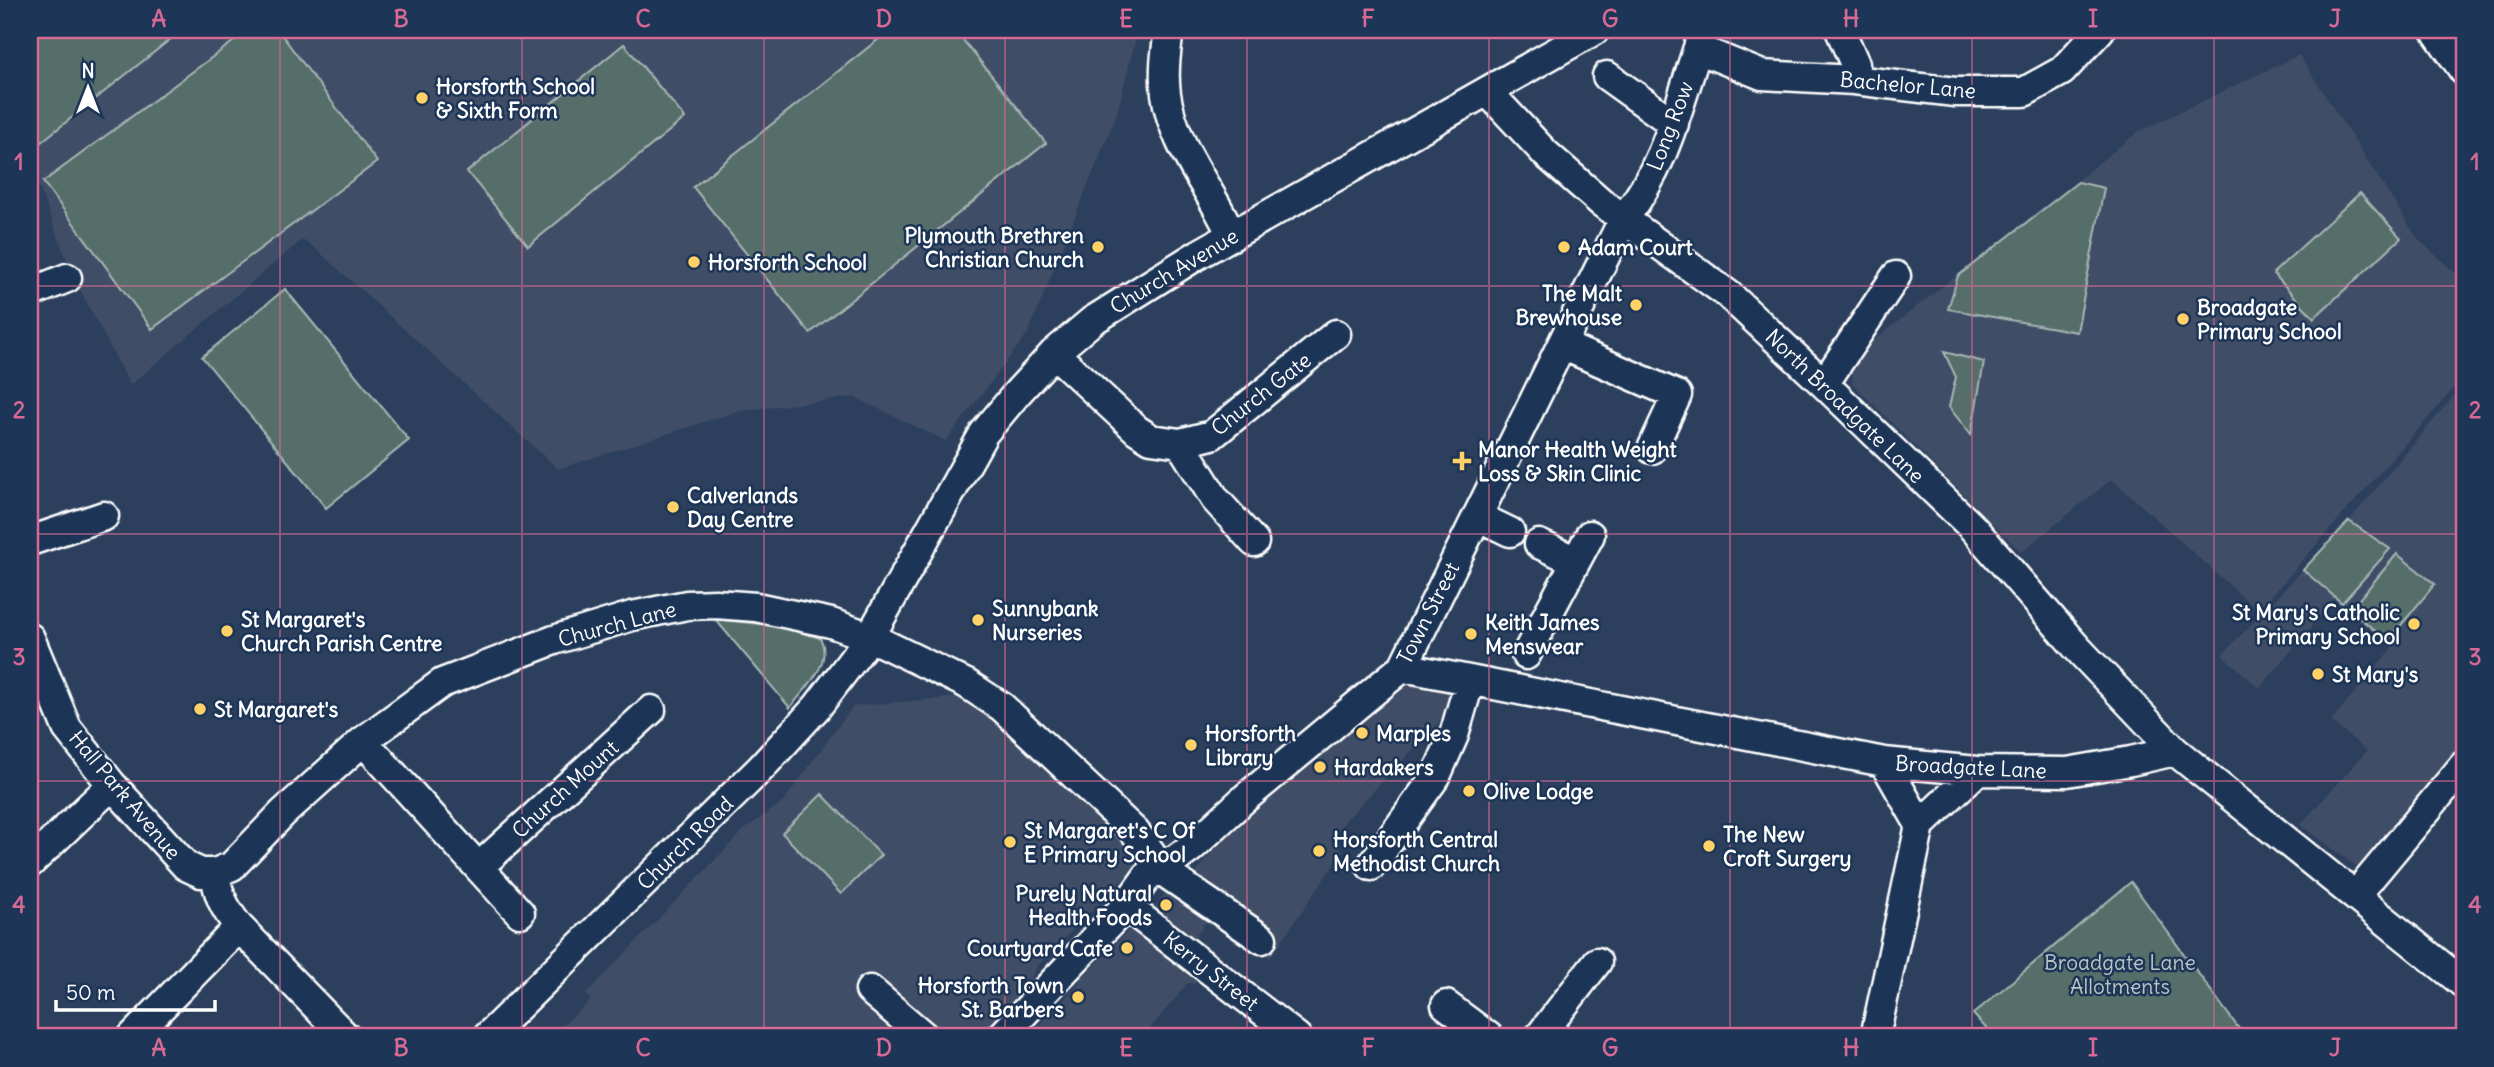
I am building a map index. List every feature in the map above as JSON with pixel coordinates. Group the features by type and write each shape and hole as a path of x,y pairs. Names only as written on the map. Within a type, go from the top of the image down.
{"street":[{"path":"1169,30 1165,54 1166,94 1175,127 1232,236"},
{"name":"Church Avenue","path":"870,637 984,433 1054,354 1092,321 1232,236 1595,30"},
{"path":"1840,30 1855,64 1854,80"},
{"name":"Bachelor Lane","path":"1701,39 1762,75 1854,80 1955,92 2024,92 2062,72 2101,30"},
{"path":"2435,30 2464,71"},
{"name":"Long Row","path":"1624,218 1654,173 1674,124 1701,39"},
{"path":"1607,76 1674,124"},
{"name":"North Broadgate Lane","path":"1487,91 1546,154 1602,203 1730,295 1824,384 1973,528 2078,649 2175,751"},
{"name":"Town Street","path":"1154,866 1176,859 1192,847 1244,799 1403,667 1624,218"},
{"path":"1824,384 1896,276"},
{"path":"30,293 67,278"},
{"name":"Church Gate","path":"1054,354 1137,430 1151,439 1180,443 1212,435 1336,334"},
{"path":"1562,345 1677,395 1653,449"},
{"path":"1180,443 1215,499 1254,542"},
{"path":"30,541 104,516"},
{"path":"1477,516 1510,532"},
{"path":"1526,655 1590,535"},
{"path":"1539,544 1576,561"},
{"name":"Church Lane","path":"224,870 363,741 442,682 554,640 632,616 687,605 716,604 757,607 831,623 870,637 967,684 1002,707 1135,832 1151,853 1154,866"},
{"name":"Church Road","path":"487,1037 761,768 817,707 870,637"},
{"name":"Hall Park Avenue","path":"30,638 67,728 112,785 186,866 201,873 224,870"},
{"name":"Broadgate Lane","path":"1403,667 1884,762 1977,771 2067,772 2175,751"},
{"path":"1371,866 1436,776 1454,735 1470,680"},
{"name":"Church Mount","path":"479,867 651,710"},
{"path":"363,741 520,913"},
{"path":"2175,751 2464,984"},
{"path":"1884,762 1920,825"},
{"path":"2356,895 2464,765"},
{"path":"1875,1037 1920,825 1977,771"},
{"path":"30,863 112,785"},
{"path":"1001,1037 1126,906 1154,866 1262,939"},
{"path":"224,870 217,892 223,907 345,1037"},
{"name":"Kerry Street","path":"1126,906 1297,1037"},
{"path":"132,1037 239,927"},
{"path":"1539,1037 1597,962"},
{"path":"870,990 925,1037"},
{"path":"1446,1005 1489,1037"}],"shaded area":[{"name":"Horsforth School","path":"30,30 1138,30 1116,116 1028,333 946,441 854,397 738,411 558,469 315,248 302,240 130,385 73,276 30,164"},
{"name":"Broadgate Primary School","path":"2299,55 2418,239 2464,281 2464,377 2258,611 2112,479 2021,552 1852,383 1853,357 2138,132"},
{"name":"St Mary's Catholic Primary School","path":"2464,384 2464,757 2364,872 2300,825 2367,751 2331,721 2392,648 2334,599 2260,688 2222,655 2349,521"},
{"path":"1421,679 1462,694 1344,822 1331,841 1343,851 1270,958 1212,913 1195,937 1219,955 1194,984 1188,983 1143,1037 1027,1037 1079,984 1081,978 1155,907 1172,884 1196,873 1225,836 1340,741 1387,699 1401,681"},
{"path":"972,696 1148,854 1037,966 1018,1003 984,1037 550,1037 591,1000 586,994 745,829 783,802 853,706"}],"green space":[{"path":"30,30 182,30 36,146 30,136"},
{"path":"249,30 278,30 377,162 152,329 43,182"},
{"path":"890,30 955,30 1046,143 810,333 693,187"},
{"path":"624,44 685,118 528,246 467,172"},
{"path":"2078,182 2104,188 2077,332 1948,309 1958,276"},
{"path":"2360,193 2401,238 2314,318 2273,273"},
{"path":"285,289 409,440 326,508 202,357"},
{"path":"1944,352 1984,362 1971,435 1949,407 1956,377"},
{"path":"2349,521 2390,549 2342,603 2303,570"},
{"path":"2397,554 2435,584 2388,641 2350,610"},
{"path":"715,619 778,626 820,638 823,657 820,667 790,708"},
{"path":"822,794 881,855 841,894 782,833"},
{"name":"Broadgate Lane Allotments","path":"2131,882 2245,1037 1994,1037 1973,1014"}],"place":[{"name":"Horsforth School & Sixth Form","path":"422,98"},
{"name":"Plymouth Brethren Christian Church","path":"1098,247"},
{"name":"Adam Court","path":"1564,247"},
{"name":"Horsforth School","path":"694,262"},
{"name":"The Malt Brewhouse","path":"1636,305"},
{"name":"Broadgate Primary School","path":"2183,319"},
{"name":"Manor Health Weight Loss & Skin Clinic","path":"1462,461"},
{"name":"Calverlands Day Centre","path":"673,507"},
{"name":"Sunnybank Nurseries","path":"978,620"},
{"name":"St Mary's Catholic Primary School","path":"2414,624"},
{"name":"St Margaret's Church Parish Centre","path":"227,631"},
{"name":"Keith James Menswear","path":"1471,634"},
{"name":"St Mary's","path":"2318,674"},
{"name":"St Margaret's","path":"200,709"},
{"name":"Marples","path":"1362,733"},
{"name":"Horsforth Library","path":"1191,745"},
{"name":"Hardakers","path":"1320,767"},
{"name":"Olive Lodge","path":"1469,791"},
{"name":"St Margaret's C Of E Primary School","path":"1010,842"},
{"name":"The New Croft Surgery","path":"1709,846"},
{"name":"Horsforth Central Methodist Church","path":"1319,851"},
{"name":"Purely Natural Health Foods","path":"1166,905"},
{"name":"Courtyard Cafe","path":"1127,948"},
{"name":"Horsforth Town St. Barbers","path":"1078,997"}]}
